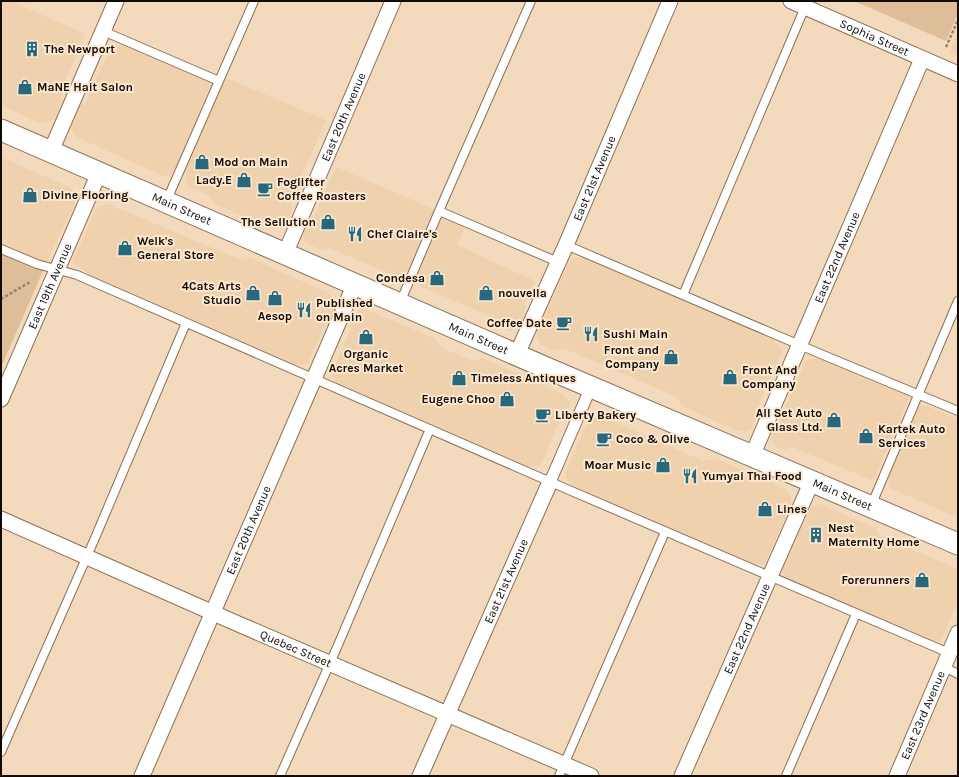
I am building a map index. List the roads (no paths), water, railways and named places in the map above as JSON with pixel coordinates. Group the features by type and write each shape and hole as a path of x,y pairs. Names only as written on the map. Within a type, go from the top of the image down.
{"main road":[{"name":"Main Street","path":"1,130 51,151 99,174 591,387 958,544"}],"street":[{"path":"51,151 116,1"},
{"name":"East 20th Avenue","path":"285,254 393,1"},
{"name":"East 21st Avenue","path":"517,354 566,244 670,1"},
{"name":"Sophia Street","path":"791,1 958,74"},
{"name":"East 22nd Avenue","path":"752,456 922,59"},
{"name":"East 19th Avenue","path":"1,399 99,174"},
{"name":"East 20th Avenue","path":"142,776 355,284"},
{"name":"East 21st Avenue","path":"420,776 591,387"},
{"name":"East 22nd Avenue","path":"682,776 812,481"},
{"name":"Quebec Street","path":"1,519 447,713 561,770 591,776"},
{"name":"East 23rd Avenue","path":"897,776 958,633"}],"lane":[{"path":"166,202 254,1"},
{"path":"400,304 531,1"},
{"path":"683,295 805,7"},
{"path":"103,31 219,82"},
{"path":"439,211 558,262"},
{"path":"566,244 800,345 958,411"},
{"path":"1,249 37,264 77,275 856,614 946,660 958,674"},
{"path":"871,506 958,301"},
{"path":"1,752 87,556 186,323"},
{"path":"280,776 430,429"},
{"path":"561,770 665,532"},
{"path":"786,776 856,614"}],"place":[{"name":"The Newport","path":"32,49"},
{"name":"MaNE Hait Salon","path":"25,87"},
{"name":"Mod on Main","path":"202,162"},
{"name":"Lady.E","path":"244,180"},
{"name":"Foglifter Coffee Roasters","path":"265,189"},
{"name":"Divine Flooring","path":"30,195"},
{"name":"The Sellution","path":"328,222"},
{"name":"Chef Claire's","path":"355,234"},
{"name":"Welk's General Store","path":"125,248"},
{"name":"Condesa","path":"437,278"},
{"name":"4Cats Arts Studio","path":"253,293"},
{"name":"nouvella","path":"486,293"},
{"name":"Aesop","path":"275,298"},
{"name":"Published on Main","path":"304,310"},
{"name":"Coffee Date","path":"564,323"},
{"name":"Sushi Main","path":"591,334"},
{"name":"Organic Acres Market","path":"366,337"},
{"name":"Front and Company","path":"671,357"},
{"name":"Front And Company","path":"730,377"},
{"name":"Timeless Antiques","path":"459,378"},
{"name":"Eugene Choo","path":"507,399"},
{"name":"Liberty Bakery","path":"543,415"},
{"name":"All Set Auto Glass Ltd.","path":"834,420"},
{"name":"Kartek Auto Services","path":"866,436"},
{"name":"Coco & Olive","path":"604,439"},
{"name":"Moar Music","path":"663,465"},
{"name":"Yumyai Thai Food","path":"690,476"},
{"name":"Lines","path":"765,509"},
{"name":"Nest Maternity Home","path":"816,535"},
{"name":"Forerunners","path":"922,580"}]}
